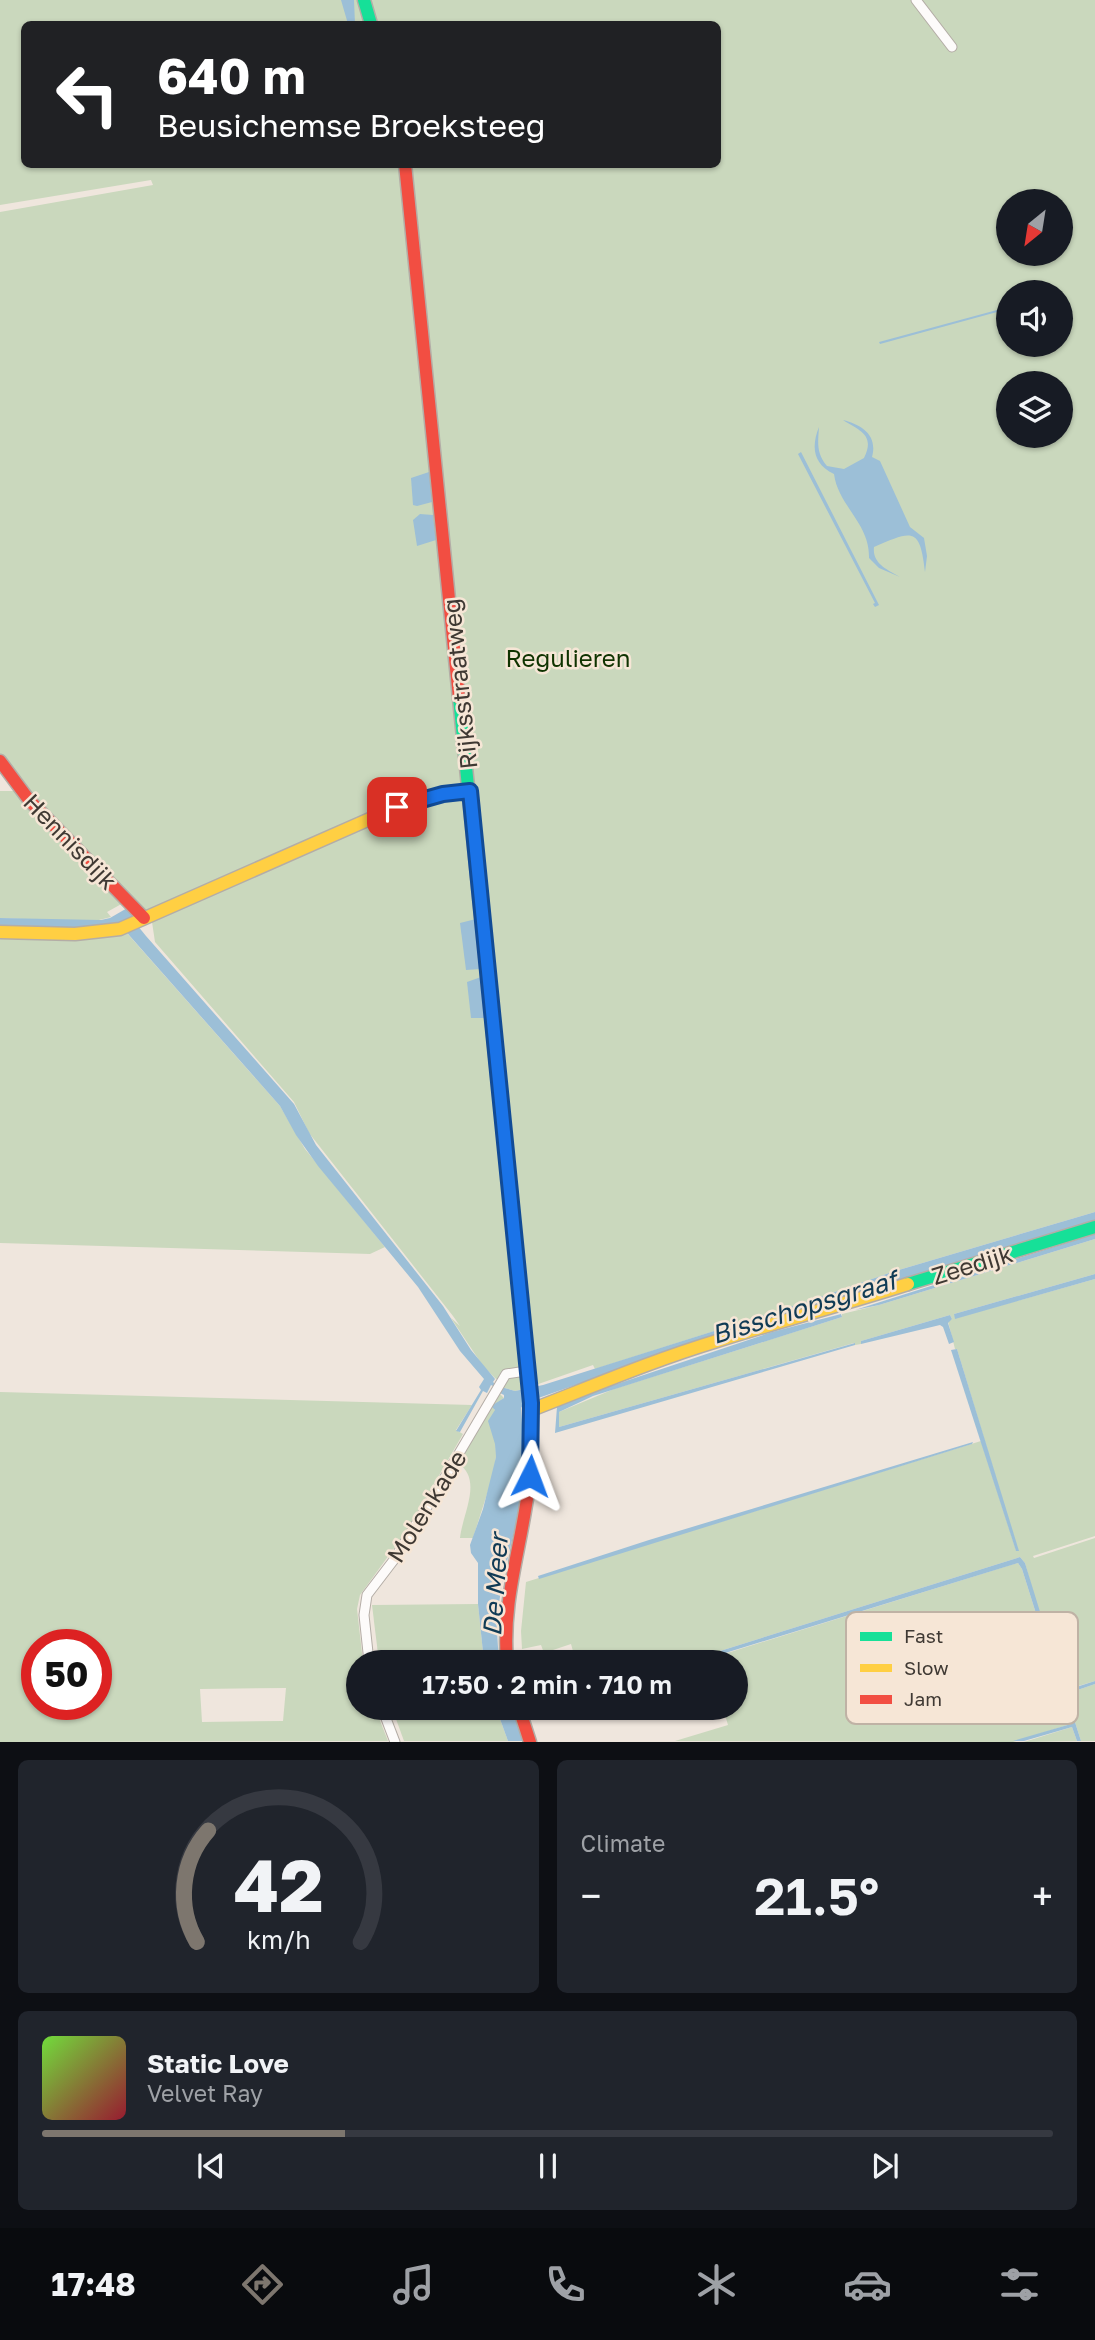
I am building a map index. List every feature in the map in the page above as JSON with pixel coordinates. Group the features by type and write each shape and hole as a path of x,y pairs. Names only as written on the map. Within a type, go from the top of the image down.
{"main road":[{"path":"364,0 370,21"},
{"name":"Rijksstraatweg","path":"405,168 531,1407 530,1476 523,1523 506,1595 506,1650"},
{"name":"Hennisdijk","path":"0,761 29,800 141,920"},
{"path":"0,932 72,935 120,929 397,807 443,794 470,791"},
{"name":"Zeedijk","path":"531,1407 716,1341 1095,1227"},
{"path":"523,1720 530,1741"}],"street":[{"path":"916,0 953,47"},
{"name":"Molenkade","path":"367,1650 363,1615 367,1595 393,1562 506,1374 528,1378"},
{"path":"387,1720 395,1741"}],"green space":[{"name":"Regulieren","path":"0,0 1095,0 1095,1212 892,1272 595,1369 593,1365 515,1391 501,1387 504,1384 483,1366 451,1318 460,1326 453,1316 309,1133 294,1102 155,942 152,922 34,798 0,755 0,212 153,185 151,180 0,205"},
{"path":"0,761 125,902 107,912 111,917 91,922 0,918 0,791 15,791 0,773"},
{"path":"126,932 280,1106 305,1149 385,1247 370,1254 0,1243 0,935 79,939"},
{"path":"1095,1239 1095,1274 954,1314 956,1318 1095,1279 1095,1536 1033,1556 1034,1558 1095,1538 1095,1681 1078,1686 1078,1612 1039,1612 1025,1563 1020,1557 723,1650 573,1650 571,1644 553,1650 543,1650 541,1645 522,1649 526,1582 981,1441 1018,1551 955,1349 948,1321 952,1319 950,1315 861,1341 861,1344 854,1343 559,1427 559,1412 614,1389 842,1317 842,1314"},
{"path":"0,1392 472,1405 456,1430 463,1434 408,1529 360,1595 357,1609 362,1650 346,1650 346,1720 380,1720 388,1741 0,1742","holes":["286,1688 283,1721 202,1722 200,1689"]},
{"path":"498,1392 504,1398 492,1406 495,1410 496,1457 493,1475 473,1538 460,1538 470,1487 465,1470 458,1463"},
{"path":"1018,1563 1036,1612 860,1612"},
{"path":"478,1604 483,1650 378,1650 372,1605"},
{"path":"846,1616 846,1724 1071,1724 1013,1742 675,1741 728,1725 727,1720 748,1720 748,1650 737,1650"},
{"path":"1095,1684 1095,1741 1081,1741 1076,1724 1078,1724 1078,1690"},
{"path":"396,1720 500,1720 508,1741 404,1741"},
{"path":"1072,1727 1077,1741 1024,1742"}],"water":[{"path":"341,0 354,0 355,21 347,21"},
{"path":"996,310 880,344 879,342"},
{"path":"843,420 862,428 870,437 873,443 872,457 880,461 910,527 924,538 927,556 925,572 920,547 912,536 898,537 874,547 878,562 900,577 879,568 869,558 865,535 841,496 834,474 822,465 816,454 815,441 819,427 819,452 827,466 844,469 864,458 867,438"},
{"path":"801,452 879,605 875,607 798,454"},
{"path":"429,472 432,502 413,505 411,478"},
{"path":"420,514 433,515 436,540 417,546 413,520"},
{"path":"129,907 136,912 133,920 146,936 294,1104 316,1145 443,1306 471,1350 495,1379 495,1387 491,1385 487,1393 483,1391 460,1432 456,1431 481,1390 479,1387 484,1379 460,1351 418,1287 318,1166 280,1106 121,926 95,930 0,926 0,918 101,920"},
{"path":"476,919 480,969 466,970 460,923"},
{"path":"481,977 486,1018 471,1018 467,982"},
{"path":"1095,1212 1095,1222 630,1366 524,1403 521,1408 522,1492 499,1601 499,1650 483,1650 478,1604 478,1563 471,1553 470,1545 483,1509 496,1457 488,1421 495,1410 491,1406 504,1398 504,1395 498,1392 501,1387 515,1391 543,1385 892,1272"},
{"path":"1095,1234 1095,1239 855,1310"},
{"path":"1095,1274 1095,1279 955,1319 954,1314"},
{"path":"841,1314 842,1317 593,1396 559,1412 559,1427 855,1345 555,1433 557,1407 578,1397 772,1332"},
{"path":"950,1315 952,1319 948,1323 954,1342 949,1344 940,1325 861,1344 861,1341"},
{"path":"957,1349 1019,1551 1016,1551 951,1350"},
{"path":"973,1442 539,1579 538,1576 649,1540"},
{"path":"1020,1557 1025,1563 1040,1612 1036,1612 1018,1563 859,1612 846,1612 846,1616 735,1650 723,1650"},
{"path":"1095,1681 1095,1684 1078,1690 1078,1686"},
{"path":"500,1720 517,1720 525,1741 508,1741"},
{"path":"1076,1724 1081,1741 1077,1741 1072,1727 1024,1741 1013,1741"}],"traffic: fast":[{"path":"364,0 370,21"},
{"path":"459,698 496,1063"},
{"path":"908,1284 1095,1227"}],"traffic: slow":[{"path":"0,932 75,934 120,929 397,807 443,794 469,791"},
{"path":"496,1063 524,1337"},
{"path":"531,1410 693,1348 908,1284"}],"traffic: jam":[{"path":"405,168 459,698"},
{"path":"0,761 29,800 144,918"},
{"path":"506,1650 509,1597 530,1473 530,1414 524,1337"},
{"path":"523,1720 530,1742"}],"route":[{"path":"397,807 419,799 470,791 531,1403 530,1476"}],"water label":[{"name":"Bisschopsgraaf","path":"804,1307"},
{"name":"De Meer","path":"495,1585"}]}
